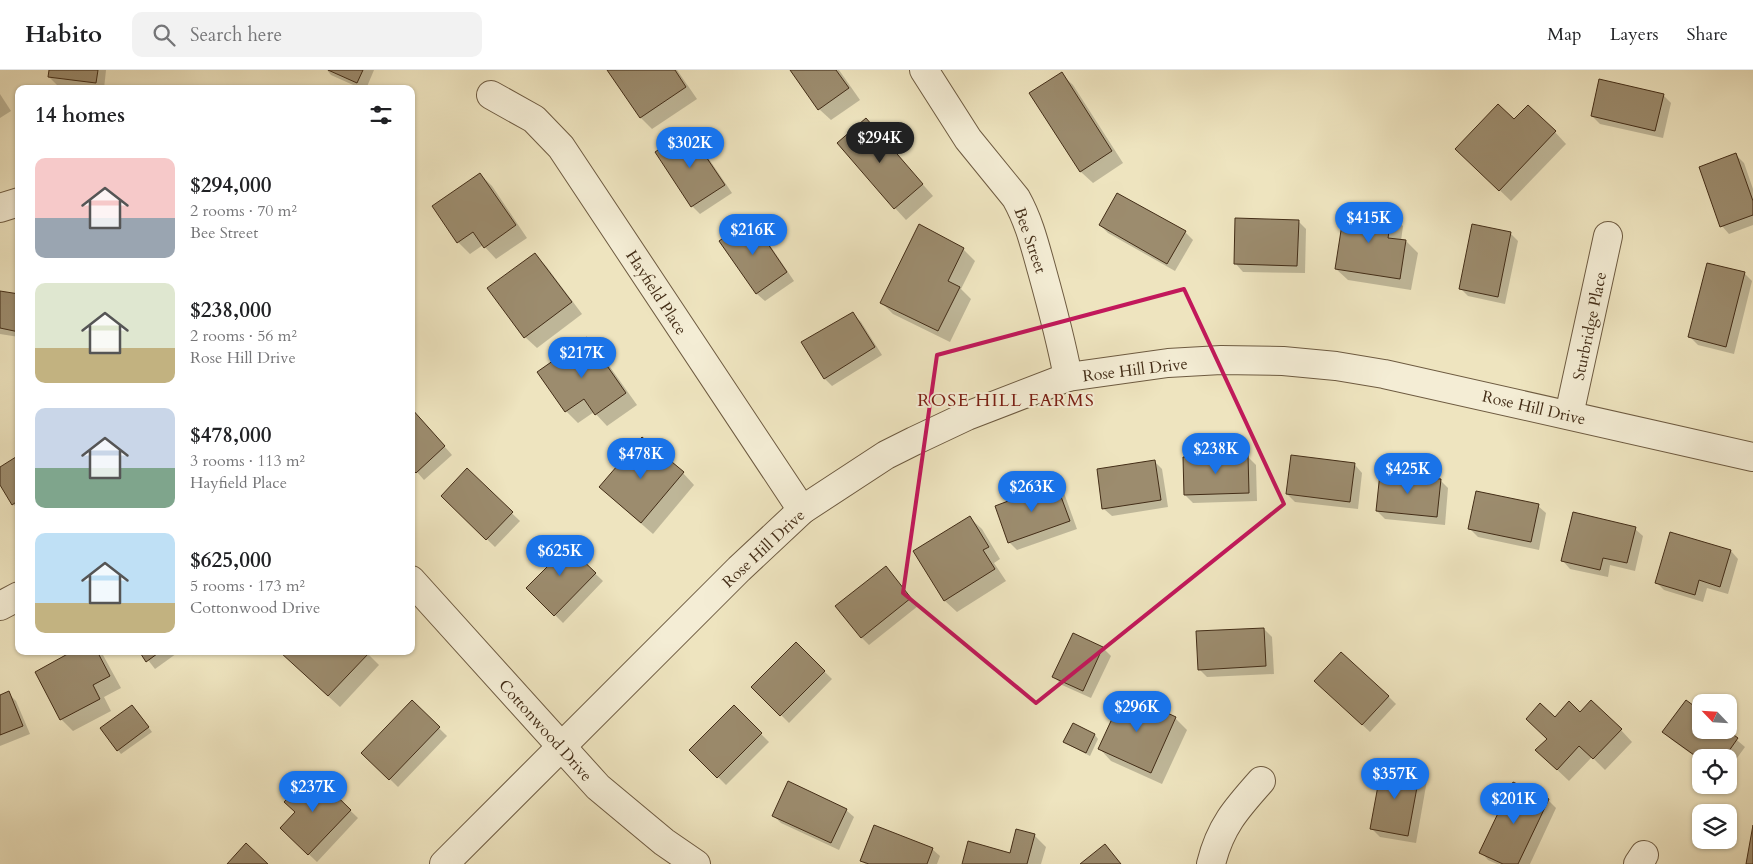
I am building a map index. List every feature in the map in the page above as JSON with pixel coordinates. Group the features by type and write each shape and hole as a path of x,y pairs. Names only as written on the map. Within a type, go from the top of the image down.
{"street":[{"name":"Bee Street","path":"924,70 968,139 1022,208 1029,226 1060,337 1068,377"},
{"name":"Hayfield Place","path":"491,95 534,119 561,147 802,510"},
{"path":"0,208 15,203"},
{"name":"Sturbridge Place","path":"1569,415 1608,236"},
{"name":"Rose Hill Drive","path":"444,864 739,569 802,510 914,440 967,416 1068,377 1168,363 1221,360 1283,361 1336,366 1384,374 1753,457"},
{"name":"Cottonwood Drive","path":"415,584 598,787 664,842 696,864"},
{"path":"0,606 15,598"},
{"path":"1211,864 1214,851 1233,812 1261,781"}],"highlighted area":[{"path":"1184,289 1284,504 1036,703 903,593 937,355"}],"building":[{"path":"49,70 98,70 96,83 48,77"},
{"path":"328,70 363,70 357,83"},
{"path":"607,70 675,70 686,87 640,118"},
{"path":"790,70 836,70 849,88 818,110"},
{"path":"1062,72 1112,151 1080,172 1029,93"},
{"path":"1599,79 1664,94 1655,131 1591,116"},
{"path":"1498,104 1514,119 1528,105 1556,131 1499,191 1455,149"},
{"path":"866,118 923,184 894,209 837,143"},
{"path":"688,130 725,185 691,207 655,152"},
{"path":"1736,153 1753,201 1753,215 1720,227 1699,167"},
{"path":"480,173 516,225 484,248 473,232 457,243 432,206"},
{"path":"1117,193 1186,231 1167,264 1099,225"},
{"path":"1345,205 1392,213 1388,238 1406,240 1400,279 1335,269"},
{"path":"1235,218 1299,220 1297,266 1234,264"},
{"path":"751,219 787,272 756,294 719,241"},
{"path":"919,224 964,248 948,281 960,287 938,331 880,303"},
{"path":"1472,224 1511,232 1498,297 1459,289"},
{"path":"535,253 572,302 524,338 487,288"},
{"path":"1707,263 1745,272 1726,347 1688,337"},
{"path":"0,291 15,293 15,331 0,328"},
{"path":"853,312 875,347 824,379 801,342"},
{"path":"587,337 626,393 595,415 584,399 565,412 537,372"},
{"path":"415,412 445,446 415,472"},
{"path":"642,437 684,472 641,523 599,487"},
{"path":"1248,455 1249,493 1184,495 1183,457"},
{"path":"1291,455 1355,463 1350,502 1286,494"},
{"path":"15,458 15,503 12,505 0,485 0,467"},
{"path":"1155,460 1161,500 1102,509 1097,469"},
{"path":"467,468 513,512 486,540 441,496"},
{"path":"1380,473 1441,479 1437,517 1376,511"},
{"path":"1056,483 1070,521 1008,543 995,506"},
{"path":"1476,491 1539,504 1531,542 1468,529"},
{"path":"1573,512 1636,527 1627,563 1603,558 1600,570 1561,561"},
{"path":"970,516 989,547 983,550 995,569 944,601 913,551"},
{"path":"1670,532 1731,550 1720,587 1699,580 1695,595 1655,583"},
{"path":"558,537 596,573 554,616 526,588 547,567 538,558"},
{"path":"886,566 911,598 861,638 835,606"},
{"path":"1264,628 1266,666 1198,670 1196,631"},
{"path":"1073,633 1103,647 1083,691 1052,677"},
{"path":"796,642 825,671 780,716 751,687"},
{"path":"1341,652 1389,696 1362,725 1314,681"},
{"path":"66,655 99,655 110,676 93,685 100,699 60,720 35,672"},
{"path":"142,655 156,655 146,662"},
{"path":"283,655 367,655 328,696"},
{"path":"9,691 23,726 0,735 0,695"},
{"path":"1124,693 1176,717 1151,773 1098,749"},
{"path":"412,700 440,727 389,780 361,753"},
{"path":"1591,700 1622,729 1593,759 1579,746 1557,770 1535,750 1547,739 1526,719 1540,703 1555,717 1569,701 1580,712"},
{"path":"1686,700 1692,704 1692,739 1737,739 1730,749 1692,749 1692,754 1662,732"},
{"path":"132,705 149,727 117,751 100,728"},
{"path":"734,705 762,733 717,778 689,750"},
{"path":"1073,723 1095,734 1086,753 1063,742"},
{"path":"1382,764 1420,771 1408,836 1370,829"},
{"path":"312,772 351,810 308,855 280,828 295,812 284,802"},
{"path":"788,781 847,809 831,843 772,816"},
{"path":"1513,782 1549,799 1518,864 1503,864 1479,853"},
{"path":"874,825 933,848 927,864 869,864 860,861"},
{"path":"1753,825 1753,864 1746,864"},
{"path":"1016,829 1035,834 1027,864 962,864 968,841 1010,853"},
{"path":"246,843 268,864 227,864"},
{"path":"1105,844 1121,864 1080,864"}],"district":[{"name":"ROSE HILL FARMS","path":"1006,400"}]}
